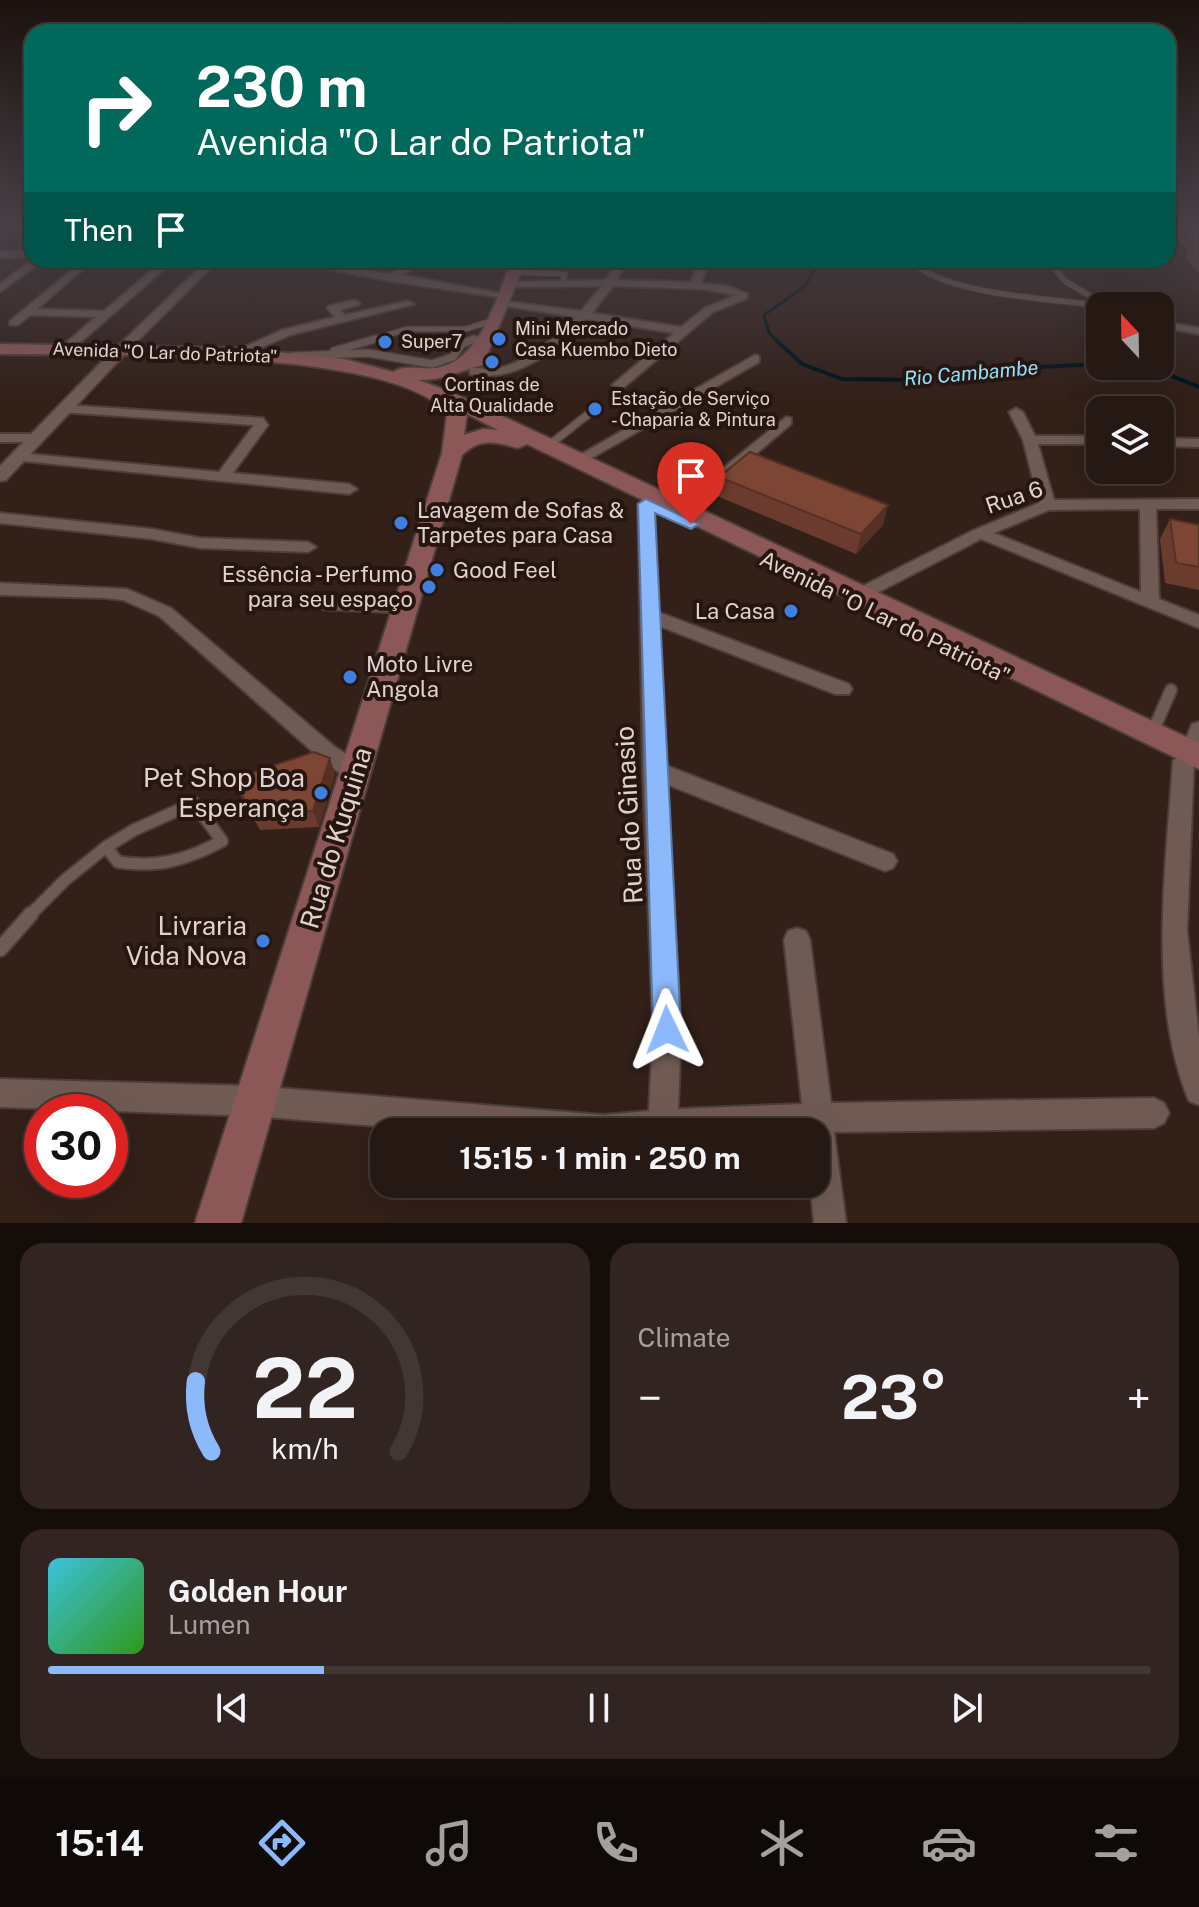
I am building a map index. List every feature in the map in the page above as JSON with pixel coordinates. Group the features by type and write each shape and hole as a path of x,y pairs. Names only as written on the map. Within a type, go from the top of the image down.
{"main road":[{"path":"490,417 468,399 466,391 509,283"},
{"name":"Avenida \"O Lar do Patriota\"","path":"0,349 237,353 325,358 410,374 430,374 465,365 484,342"},
{"name":"Avenida \"O Lar do Patriota\"","path":"325,358 398,379 490,417 1194,754"},
{"name":"Avenida \"O Lar do Patriota\"","path":"398,379 455,409 458,421 452,453"},
{"name":"Avenida \"O Lar do Patriota\"","path":"452,453 476,436 504,436 1194,754"},
{"name":"Rua do Kuquina","path":"218,1223 452,453"}],"street":[{"path":"14,323 61,282"},
{"path":"65,349 145,282"},
{"path":"0,476 191,282"},
{"path":"487,282 695,286 740,291 742,297 709,310 618,385"},
{"path":"474,371 501,371 552,343 586,315 610,282"},
{"path":"695,286 696,282"},
{"path":"509,283 586,315 682,331"},
{"path":"343,320 333,308 354,303"},
{"path":"237,353 286,332 408,304"},
{"path":"26,312 108,314"},
{"path":"1174,327 1199,331"},
{"path":"578,460 755,359"},
{"path":"65,409 258,421 261,425 224,476"},
{"path":"1016,412 1030,440 1047,505"},
{"path":"681,510 786,421"},
{"path":"0,438 37,438"},
{"path":"1030,440 1086,440"},
{"path":"1174,442 1199,443"},
{"path":"19,457 349,489"},
{"name":"Rua do Ginasio","path":"646,504 654,770 667,1030 663,1118"},
{"path":"1148,504 1150,602"},
{"name":"Rua 6","path":"859,595 980,533 1047,505 1199,504"},
{"path":"0,518 152,534 200,543 308,547"},
{"path":"980,533 1199,622"},
{"path":"0,589 127,595 165,612 328,753 357,772"},
{"path":"650,616 842,689"},
{"path":"1194,754 1174,931 1183,1028 1199,1091"},
{"path":"654,770 885,861"},
{"path":"797,940 816,1118 1154,1113"},
{"path":"0,1093 253,1101 458,1118"},
{"path":"827,1198 830,1223"}],"lane":[{"path":"947,282 1086,303"},
{"path":"1066,282 1086,294"},
{"path":"325,358 388,333 424,328 466,329 494,320"},
{"path":"548,446 591,412"},
{"path":"325,605 405,608"},
{"path":"1151,735 1171,690"},
{"path":"0,949 46,895 105,845 148,820 194,803 222,841 186,861 149,868 118,862 105,845"}],"building":[{"path":"750,452 888,505 861,534 719,477"},
{"path":"1170,519 1199,525 1199,567 1176,563"},
{"path":"314,752 330,758 313,811 253,815 233,779"}],"waterway":[{"name":"Rio Cambambe","path":"775,339 769,333 764,315 807,282"},
{"name":"Rio Cambambe","path":"775,339 802,364 842,379 928,380 955,371 1086,365"},
{"name":"Rio Cambambe","path":"1174,377 1199,387"}],"place":[{"name":"Mini Mercado Casa Kuembo Dieto","path":"499,339"},
{"name":"Super7","path":"385,342"},
{"name":"Cortinas de Alta Qualidade","path":"492,362"},
{"name":"Estação de Serviço - Chaparia & Pintura","path":"595,409"},
{"name":"Lavagem de Sofas & Tarpetes para Casa","path":"401,523"},
{"name":"Good Feel","path":"437,570"},
{"name":"Essência - Perfumo para seu espaço","path":"429,587"},
{"name":"La Casa","path":"791,611"},
{"name":"Moto Livre Angola","path":"350,677"},
{"name":"Pet Shop Boa Esperança","path":"321,793"},
{"name":"Livraria Vida Nova","path":"263,941"}],"route":[{"path":"667,1030 654,770 646,504 691,524"}]}
